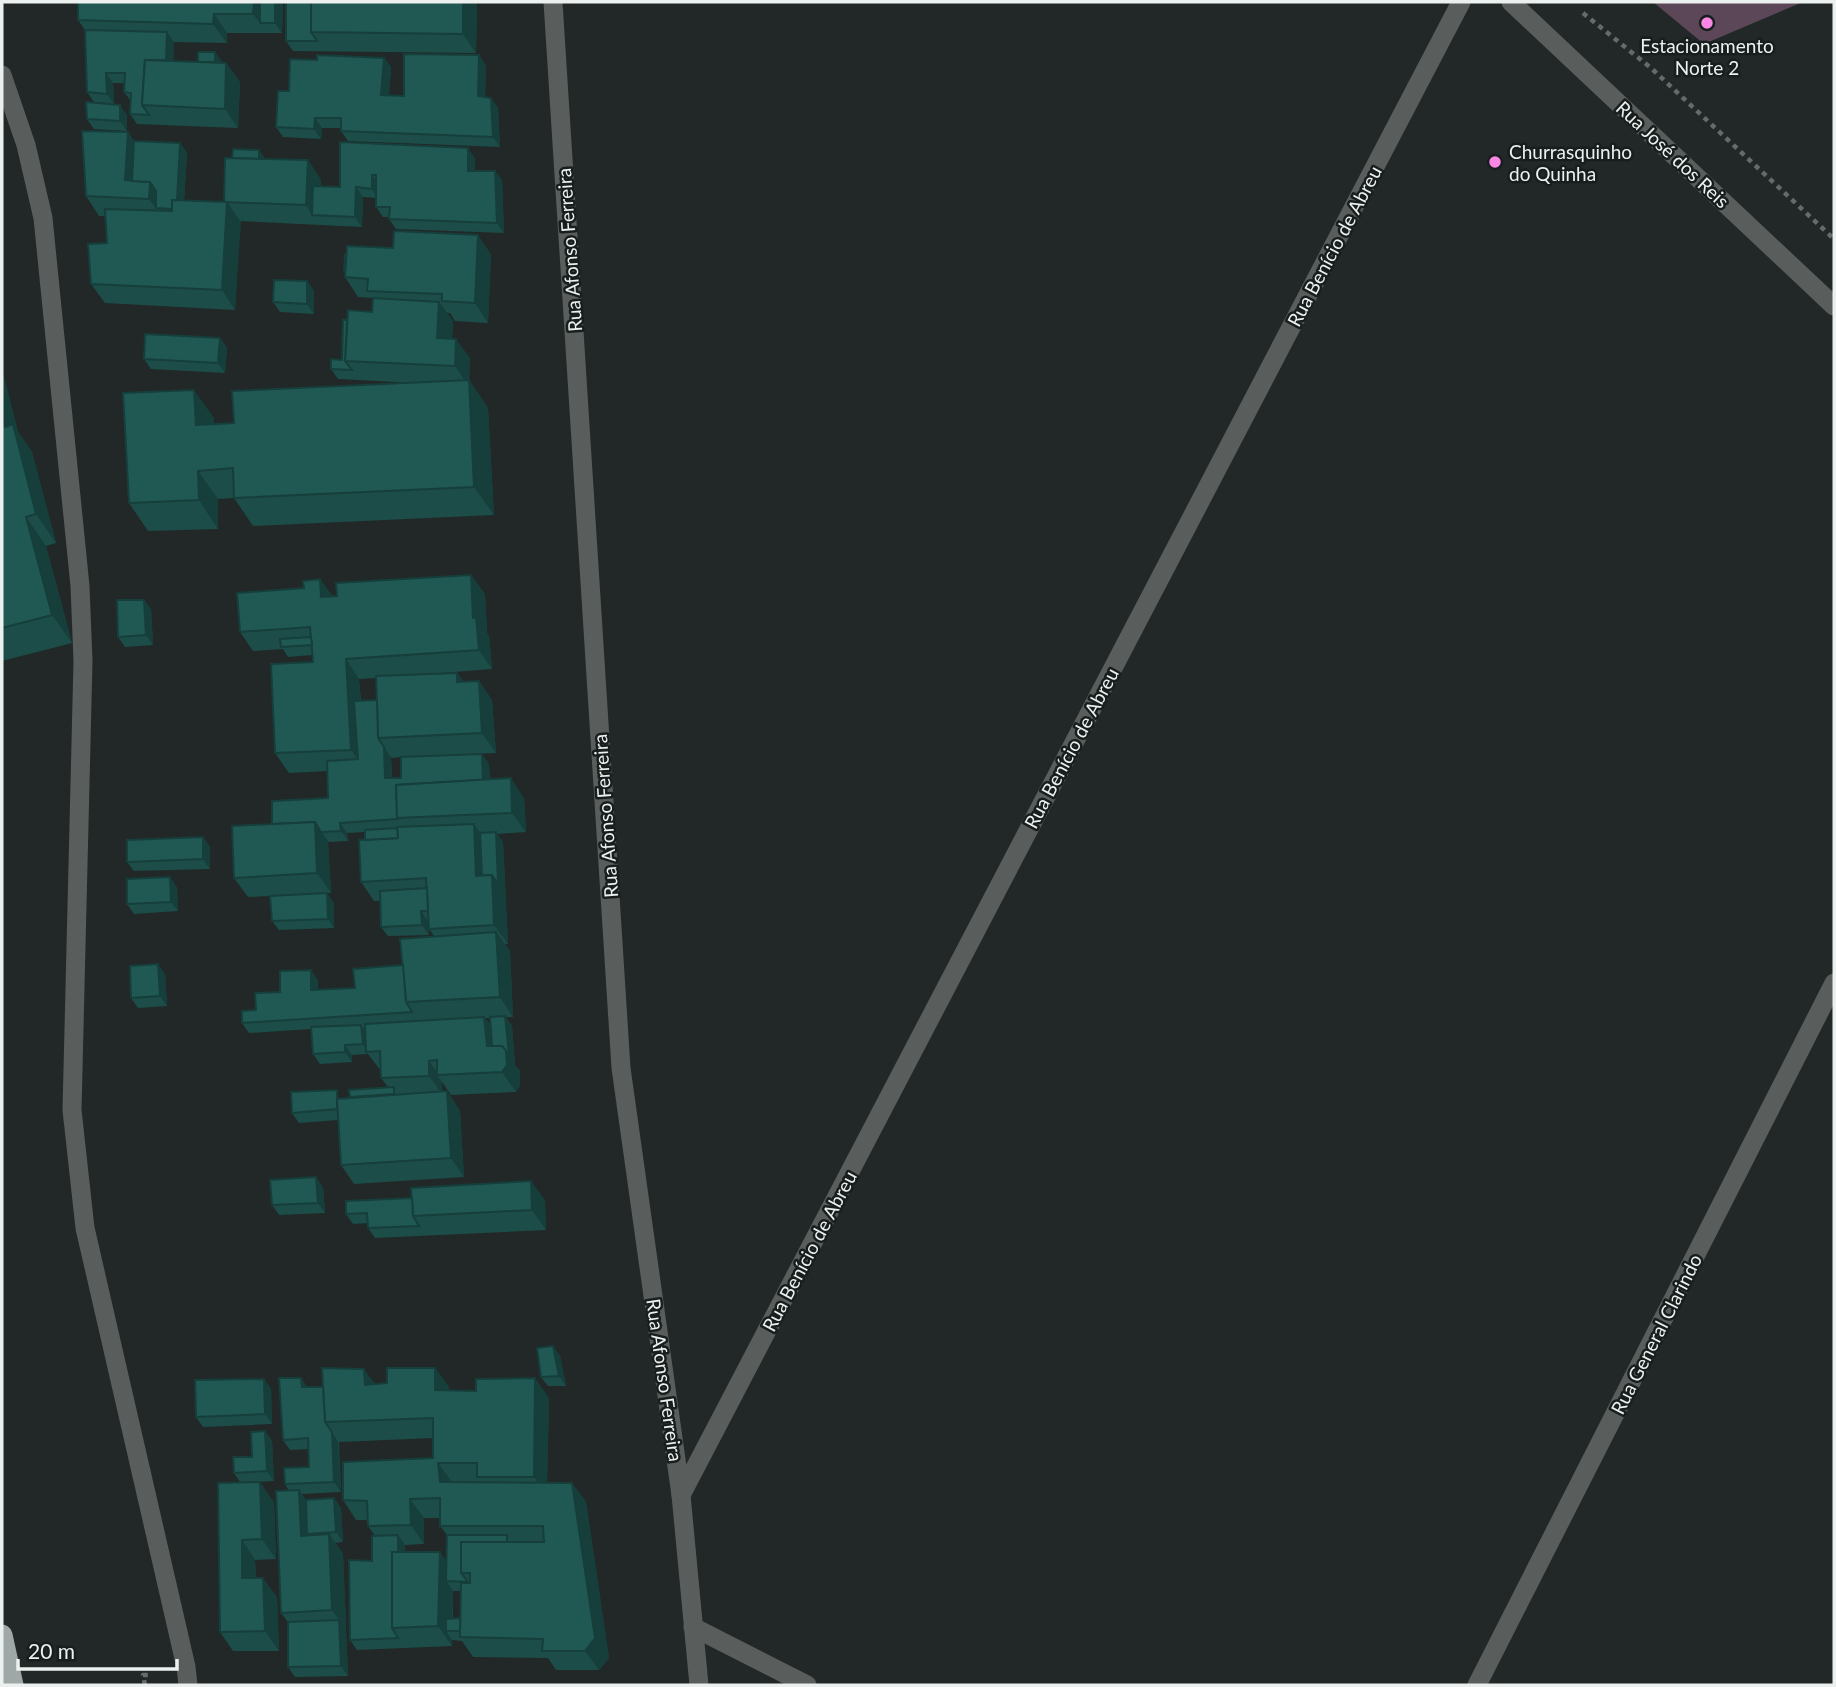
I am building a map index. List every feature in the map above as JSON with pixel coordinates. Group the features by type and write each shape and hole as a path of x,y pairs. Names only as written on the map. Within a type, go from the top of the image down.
{"highway":[{"path":"2,1635 13,1685"}],"street":[{"name":"Rua Afonso Ferreira","path":"553,2 621,1068 681,1495 699,1685"},
{"name":"Rua Benício de Abreu","path":"681,1495 1461,2"},
{"name":"Rua José dos Reis","path":"1511,2 1834,306"},
{"path":"2,75 26,145 43,218 80,586 83,661 72,1111 85,1228 188,1685"},
{"name":"Rua General Clarindo","path":"1477,1685 1834,982"},
{"path":"693,1627 807,1685"}],"path":[{"path":"1579,10 1651,68 1834,239"}],"shaded area":[{"name":"Estacionamento Norte 2","path":"1653,2 1803,2 1704,44"}],"building":[{"path":"78,2 254,2 253,14 214,14 213,24 78,20"},
{"path":"260,2 275,2 275,23 260,23"},
{"path":"286,2 311,2 311,32 317,41 286,41"},
{"path":"311,2 463,2 463,34 311,32"},
{"path":"85,30 167,32 166,60 145,60 142,105 149,115 130,114 131,93 124,92 125,73 106,73 107,94 87,92"},
{"path":"198,52 215,52 215,62 198,62"},
{"path":"404,54 479,55 478,96 491,98 493,137 341,131 341,118 315,118 314,129 276,127 278,91 289,91 290,59 317,60 317,55 384,58 381,95 404,96"},
{"path":"145,60 226,63 225,109 142,105"},
{"path":"86,102 120,105 120,121 87,119"},
{"path":"82,131 128,132 125,180 150,182 149,199 86,196"},
{"path":"134,141 180,143 177,200 172,200 172,209 156,208 156,191 150,182 132,181"},
{"path":"340,142 468,148 468,171 495,171 497,223 389,219 390,207 376,207 376,175 372,175 372,189 356,187 355,217 312,215 313,186 340,187"},
{"path":"233,149 259,150 259,159 232,158"},
{"path":"225,158 308,160 306,205 224,202"},
{"path":"172,200 227,202 222,290 91,284 88,244 107,243 105,209 172,211"},
{"path":"394,231 478,235 475,303 442,301 442,294 367,291 368,279 345,277 347,246 393,248"},
{"path":"274,280 307,281 307,304 273,302"},
{"path":"373,298 439,302 437,338 456,339 455,366 345,361 348,310 372,312"},
{"path":"343,320 347,320 345,361 352,370 331,369 331,359 342,360"},
{"path":"145,334 220,338 218,363 144,359"},
{"path":"469,380 474,487 234,498 233,468 198,471 199,500 129,503 123,393 194,390 196,425 234,423 232,391"},
{"path":"2,416 5,427 13,424 36,514 26,517 52,615 2,628"},
{"path":"471,575 473,618 476,617 479,650 346,659 351,750 275,753 271,664 313,662 310,627 240,632 237,593 304,588 303,581 320,579 321,597 337,596 336,583"},
{"path":"117,600 144,600 146,635 118,637"},
{"path":"311,637 312,645 281,647 280,639"},
{"path":"457,673 457,682 479,681 482,733 378,738 376,676"},
{"path":"377,700 378,738 384,747 385,778 401,778 401,757 482,754 483,780 396,785 398,819 340,823 341,831 321,832 315,822 272,824 272,801 328,798 327,761 358,759 354,701"},
{"path":"511,778 512,813 397,818 396,785"},
{"path":"315,822 317,873 234,878 232,826"},
{"path":"474,824 476,876 492,875 494,925 429,929 426,878 361,882 359,840 398,838 397,827"},
{"path":"397,828 398,838 365,840 365,830"},
{"path":"496,832 498,884 492,875 482,875 480,833"},
{"path":"203,837 203,859 127,862 127,840"},
{"path":"170,877 171,902 127,904 127,879"},
{"path":"427,888 428,911 421,911 422,925 381,927 380,891"},
{"path":"327,893 328,919 272,921 270,896"},
{"path":"496,932 500,997 406,1002 400,939"},
{"path":"158,964 160,996 131,998 130,966"},
{"path":"403,965 406,1002 412,1012 242,1023 242,1011 256,1010 255,993 280,992 280,971 311,970 311,990 355,988 353,969"},
{"path":"505,1016 509,1055 502,1046 492,1046 490,1017"},
{"path":"484,1017 487,1046 502,1046 506,1051 507,1065 502,1072 437,1075 437,1060 429,1061 429,1076 381,1078 380,1051 366,1052 365,1024"},
{"path":"361,1025 363,1044 345,1045 345,1052 313,1054 311,1027"},
{"path":"394,1087 394,1094 350,1097 349,1090"},
{"path":"337,1090 337,1109 292,1113 291,1092"},
{"path":"447,1091 451,1158 341,1165 337,1099"},
{"path":"316,1177 318,1203 272,1205 270,1180"},
{"path":"531,1181 532,1210 413,1216 411,1188"},
{"path":"412,1198 413,1216 419,1226 368,1228 367,1213 346,1214 346,1201"},
{"path":"553,1346 559,1376 541,1377 537,1348"},
{"path":"322,1368 364,1369 365,1385 387,1383 387,1368 435,1368 435,1390 476,1391 476,1379 535,1378 534,1477 477,1477 477,1463 438,1463 440,1482 572,1483 595,1638 585,1651 542,1651 543,1639 460,1637 461,1583 470,1583 470,1573 461,1573 461,1542 544,1542 543,1526 440,1526 440,1498 410,1499 411,1525 368,1526 367,1501 343,1500 343,1462 433,1458 433,1418 325,1422"},
{"path":"279,1378 301,1378 302,1387 323,1387 325,1422 332,1432 334,1482 285,1484 284,1468 309,1467 308,1438 283,1440"},
{"path":"264,1379 265,1414 196,1417 195,1380"},
{"path":"265,1431 267,1471 234,1473 233,1457 252,1457 251,1432"},
{"path":"260,1482 262,1539 242,1540 242,1578 263,1578 265,1631 220,1632 218,1483"},
{"path":"299,1490 301,1536 329,1534 332,1610 281,1613 276,1491"},
{"path":"334,1498 336,1532 307,1534 306,1500"},
{"path":"398,1535 398,1552 392,1552 392,1628 398,1638 350,1640 349,1560 372,1561 372,1536"},
{"path":"447,1535 507,1535 507,1542 461,1542 461,1573 468,1582 446,1581"},
{"path":"392,1552 440,1552 438,1626 392,1628"},
{"path":"460,1618 460,1631 446,1631 446,1619"},
{"path":"339,1620 341,1666 288,1667 288,1622"}],"place":[{"name":"Estacionamento Norte 2","path":"1707,23"},
{"name":"Churrasquinho do Quinha","path":"1495,162"}]}
